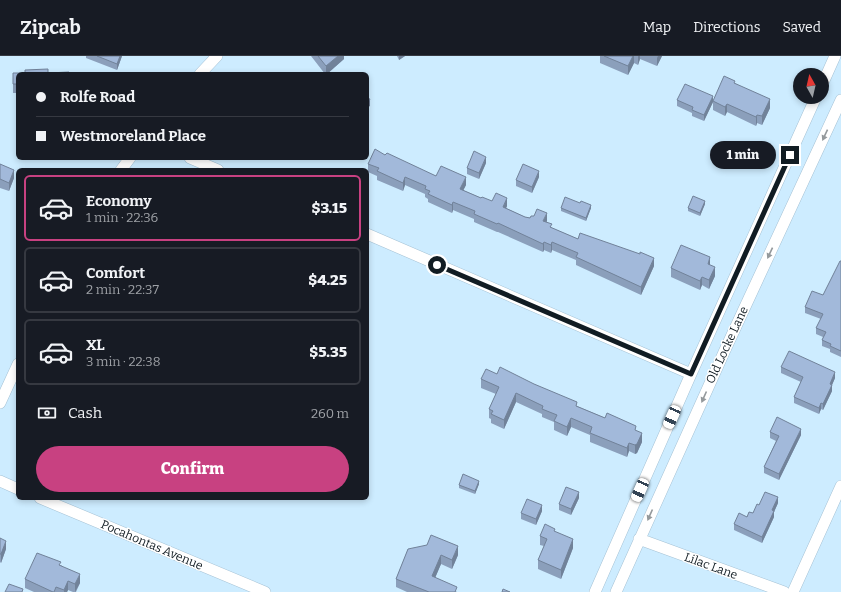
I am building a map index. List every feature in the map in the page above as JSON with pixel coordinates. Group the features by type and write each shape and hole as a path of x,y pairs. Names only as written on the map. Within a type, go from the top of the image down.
{"street":[{"path":"202,72 217,56"},
{"path":"829,69 835,56"},
{"name":"Old Locke Lane","path":"616,592 725,350 841,100"},
{"path":"595,592 691,374 813,104"},
{"path":"195,160 213,168"},
{"path":"369,235 691,374"},
{"path":"0,403 16,368"},
{"path":"0,482 16,488"},
{"path":"793,592 841,486"},
{"name":"Pocahontas Avenue","path":"45,500 265,592"},
{"name":"Lilac Lane","path":"639,539 784,592"}],"building":[{"path":"97,56 120,56 117,64"},
{"path":"318,56 338,56 326,66"},
{"path":"604,56 633,56 628,66"},
{"path":"48,69 48,72 25,72 25,70"},
{"path":"13,73 16,73 16,84 13,84"},
{"path":"724,76 735,81 734,83 770,99 762,116 757,115 756,117 727,104 725,107 713,101"},
{"path":"685,84 713,96 704,115 692,110 693,107 677,100"},
{"path":"375,149 385,155 387,153 436,176 441,166 466,177 460,189 492,201 496,193 507,198 503,207 525,217 530,218 531,216 534,216 537,209 547,213 543,221 552,224 550,227 578,239 580,233 640,254 640,252 654,258 641,287 576,257 578,253 552,242 551,245 544,242 543,244 498,223 497,224 474,214 475,211 453,202 452,205 428,194 430,191 425,189 426,186 405,177 403,183 377,171 379,168 368,164"},
{"path":"474,151 486,157 479,173 467,168"},
{"path":"0,164 14,170 9,183 0,179"},
{"path":"523,164 539,171 532,187 516,180"},
{"path":"693,196 705,201 700,213 688,208"},
{"path":"565,197 580,203 581,201 591,205 586,218 561,208"},
{"path":"681,245 710,257 708,264 715,267 709,280 702,277 700,281 671,268"},
{"path":"840,261 841,351 822,340 826,332 816,328 823,314 805,307 812,291 823,295"},
{"path":"789,351 835,372 830,384 832,385 823,404 821,403 819,408 794,397 803,377 781,367"},
{"path":"500,367 534,384 577,402 576,406 605,418 607,413 636,426 635,430 642,433 637,444 635,445 629,443 627,448 590,433 592,427 571,418 567,427 554,421 557,415 542,409 543,406 516,393 504,420 491,414 493,411 489,409 499,387 481,379 486,369 497,374"},
{"path":"777,417 801,429 779,474 764,467 779,436 770,432"},
{"path":"463,474 479,481 475,491 459,485"},
{"path":"566,487 579,492 571,509 559,504"},
{"path":"765,492 778,497 772,510 774,511 762,537 734,524 739,513 747,517 749,512 753,513 757,504 759,505"},
{"path":"527,499 542,505 536,519 521,513"},
{"path":"545,524 555,529 554,531 573,539 561,570 538,560 547,539 540,536"},
{"path":"431,535 458,546 452,560 441,555 432,576 457,587 455,592 429,592 396,579 408,549 427,545"},
{"path":"0,538 6,541 1,554 0,554"},
{"path":"37,553 61,562 59,565 80,574 75,584 68,581 64,590 56,587 53,592 25,579"},
{"path":"9,584 23,589 22,592 5,592"},
{"path":"503,589 510,592 502,592"}],"route":[{"path":"437,265 691,374 790,155"}]}
